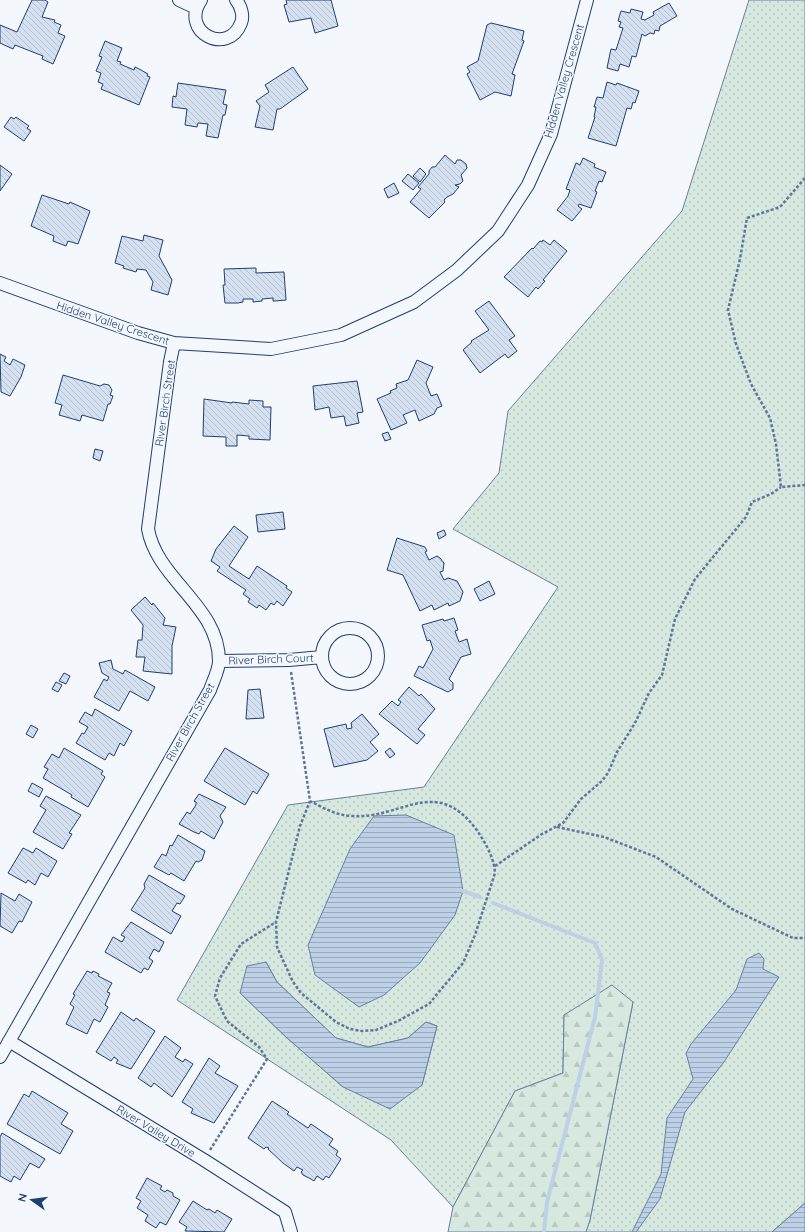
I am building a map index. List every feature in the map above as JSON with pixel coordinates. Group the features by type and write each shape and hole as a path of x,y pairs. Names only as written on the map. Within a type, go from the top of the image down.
{"street":[{"path":"179,0 199,4 196,22 203,34 213,38 224,39 233,35 239,28 242,20 240,4 236,0"},
{"name":"Hidden Valley Crescent","path":"0,283 138,332 174,343 271,349 341,335 414,302 457,270 498,231 528,185 551,134 587,0"},
{"name":"River Birch Street","path":"0,1056 210,690 219,661 215,637 202,612 155,554 150,542 148,529 170,362 174,343"},
{"name":"River Birch Court","path":"354,628 363,631 371,638 376,646 378,660 375,668 369,676 361,682 352,684 339,682 331,676 324,666 322,657 326,642 331,636 344,629 354,628"},
{"name":"River Birch Court","path":"219,661 289,660 322,657"},
{"name":"River Valley Drive","path":"9,1041 204,1160 285,1212 291,1232"}],"path":[{"path":"781,487 776,444 770,418 751,384 736,344 728,310 740,259 747,218 780,207 805,178"},
{"path":"495,866 556,827 570,816 581,799 602,781 608,773 617,752 635,723 649,693 662,675 675,619 695,579 746,517 752,502 771,494 781,487 805,485"},
{"path":"289,660 310,801 300,826 276,922 277,947 293,982 301,993 343,1026 362,1031 376,1030 398,1021 429,1004 463,963 475,935 495,873 495,866 486,844 473,826 459,812 447,805 433,801 376,814 351,816 331,812 310,801"},
{"path":"556,827 604,837 656,856 732,909 793,938 805,938"},
{"path":"204,1160 267,1059 259,1046 227,1021 215,996 220,978 241,944 276,922"}],"green space":[{"path":"749,0 805,0 805,1203 772,1232 586,1232 590,1220 633,1002 564,1015 563,1073 515,1091 453,1207 391,1140 177,1000 288,805 424,787 558,587 453,529 499,473 508,411 682,211","holes":["266,962 277,982 336,1038 368,1047 408,1038 426,1022 437,1026 422,1085 343,1087 286,1037 240,993"]},
{"path":"612,985 633,1002 590,1220 586,1232 448,1232 453,1207 515,1091 563,1073 564,1015"}],"water":[{"path":"406,815 454,835 463,891 455,915 420,963 384,995 359,1007 315,975 308,945 350,849 374,816"},
{"path":"759,953 764,959 763,969 779,977 724,1062 685,1112 660,1199 636,1232 632,1232 661,1174 667,1118 693,1079 686,1053 691,1044 736,990 747,959"},
{"path":"266,962 277,982 336,1038 368,1047 408,1038 426,1022 437,1026 422,1085 390,1109 343,1087 286,1037 240,993 247,966"},
{"path":"805,1203 805,1232 772,1232"}],"building":[{"path":"32,0 45,0 48,2 42,17 55,20 54,22 61,25 58,33 65,36 53,64 42,59 43,56 15,45 13,49 0,43 0,25 17,32"},
{"path":"286,0 331,0 338,26 315,33 311,18 289,22 284,5 287,4"},
{"path":"669,3 677,16 660,26 659,31 655,30 654,34 650,33 645,36 642,34 636,57 632,56 629,67 620,64 618,71 607,68 611,49 616,50 623,28 619,27 621,22 618,21 621,11 630,13 631,9 643,12 641,19 645,20 654,15 653,12"},
{"path":"491,23 524,31 522,40 524,41 512,74 515,75 511,96 495,92 480,100 467,74 470,72 467,67 478,61 487,25"},
{"path":"105,41 122,48 117,61 121,62 120,64 134,70 135,67 148,74 147,76 150,77 139,105 101,89 103,84 98,82 101,73 96,71 102,57 99,56"},
{"path":"293,67 308,89 280,109 277,109 273,130 255,127 260,106 256,101 269,92 265,85"},
{"path":"607,82 616,85 617,83 639,91 635,103 633,102 631,109 627,108 616,146 588,138 595,117 596,107 594,107 597,97 603,98"},
{"path":"178,83 226,90 223,104 227,105 225,115 223,115 218,138 206,136 208,124 198,123 197,127 185,125 187,109 172,107 173,96 176,97"},
{"path":"11,117 14,119 16,117 29,126 27,128 31,131 24,141 4,127"},
{"path":"445,155 455,164 457,160 461,160 466,164 467,168 461,175 463,181 460,184 455,185 459,187 453,194 444,200 445,202 429,218 410,202 421,189 418,187 429,174 429,171 432,167 435,167"},
{"path":"583,158 595,164 594,167 606,172 602,182 599,181 595,191 597,192 591,208 579,204 578,206 582,209 572,221 557,210 568,196 570,190 566,189 576,163 580,165"},
{"path":"0,165 12,174 0,191"},
{"path":"420,168 426,174 420,182 413,176"},
{"path":"408,174 419,183 413,190 402,181"},
{"path":"394,183 399,193 388,198 384,189"},
{"path":"42,195 69,204 70,202 90,211 78,244 68,241 66,246 53,241 54,236 31,226"},
{"path":"144,235 163,240 159,256 172,280 168,295 151,290 153,282 146,270 137,269 136,272 123,268 124,266 115,263 122,236 143,241"},
{"path":"543,240 550,245 554,240 567,251 543,280 545,281 538,289 536,287 528,297 504,277 532,248 533,249 540,241 542,242"},
{"path":"256,268 256,273 284,272 286,300 273,301 273,298 253,302 253,299 243,299 243,302 225,303 223,285 225,285 224,269"},
{"path":"489,301 515,336 509,340 517,351 508,358 505,354 480,373 463,350 472,342 471,341 489,330 475,311"},
{"path":"0,354 6,357 4,361 10,365 13,359 25,365 21,377 10,396 1,392"},
{"path":"417,360 433,367 426,383 431,396 437,394 442,406 437,408 434,414 419,421 415,410 403,415 407,423 391,430 377,399 391,393 390,391 397,388 396,384 408,380"},
{"path":"63,375 100,386 104,384 109,385 112,390 110,395 113,396 110,404 108,404 103,421 82,415 80,421 59,415 62,405 55,403"},
{"path":"357,381 363,412 357,413 359,423 346,426 344,416 331,418 329,407 315,410 313,386"},
{"path":"204,399 249,404 249,400 263,401 263,407 271,407 270,440 249,439 249,436 237,435 237,446 226,446 226,437 203,436"},
{"path":"388,432 391,439 385,441 382,434"},
{"path":"95,449 103,451 100,461 93,458"},
{"path":"283,512 285,529 258,532 256,515"},
{"path":"234,526 248,537 229,566 249,579 257,566 287,586 286,588 292,592 283,606 277,601 274,605 271,603 266,610 259,605 257,608 248,602 250,599 243,594 246,590 217,571 220,567 211,561 216,549"},
{"path":"444,530 446,535 439,539 437,533"},
{"path":"397,538 425,547 427,551 425,552 429,560 437,556 440,558 444,563 443,571 440,572 444,580 448,578 457,581 463,592 460,601 449,606 448,603 434,610 432,605 420,611 403,575 387,570"},
{"path":"489,581 495,594 480,601 474,589"},
{"path":"145,597 152,605 153,603 165,618 163,625 176,627 172,646 172,674 143,671 145,657 136,657 138,640 142,640 143,625 131,610"},
{"path":"454,618 458,630 455,631 459,642 467,639 471,654 461,657 449,679 453,683 453,689 448,692 414,676 419,666 423,668 433,649 430,640 427,641 422,625 443,619 444,621"},
{"path":"111,660 113,669 123,674 125,670 155,687 148,701 130,691 119,711 94,697 104,679 107,681 109,677 102,673 99,663"},
{"path":"64,673 70,676 66,684 59,681"},
{"path":"56,682 62,685 58,692 52,689"},
{"path":"409,687 419,696 421,694 435,709 418,729 425,735 417,744 379,714 392,701 398,706 401,702 398,700"},
{"path":"260,689 264,718 246,719 248,690"},
{"path":"95,709 132,731 124,746 120,743 114,756 109,753 105,760 76,743 88,727 79,722 85,712 92,716"},
{"path":"362,714 379,734 370,742 378,751 367,760 334,767 324,729 346,724 347,729 352,728 351,723"},
{"path":"31,725 38,729 33,738 26,734"},
{"path":"64,748 103,771 101,774 105,777 88,807 71,797 72,795 43,778 48,769 44,767 52,754 59,758"},
{"path":"225,748 269,774 257,794 253,791 245,805 204,781"},
{"path":"390,748 395,754 390,758 385,752"},
{"path":"32,783 43,789 39,797 28,791"},
{"path":"199,794 226,807 220,816 223,822 214,839 201,831 199,834 179,824 187,812 190,814 196,805 196,802 194,801"},
{"path":"46,796 81,815 69,833 72,834 63,849 33,832 46,810 40,806"},
{"path":"178,835 205,851 202,860 198,862 196,861 184,881 171,873 169,875 154,867 162,854 166,856 170,845 172,846"},
{"path":"23,848 33,853 36,848 57,861 48,877 41,873 35,885 28,880 26,883 8,873"},
{"path":"149,875 185,896 180,904 177,903 172,911 181,916 171,934 131,910 145,888 144,884"},
{"path":"1,893 15,901 19,894 32,902 22,922 19,921 12,933 0,926"},
{"path":"131,922 164,942 159,952 154,949 149,958 153,961 148,970 144,968 141,973 105,952 113,937 122,942 125,937 121,935"},
{"path":"87,971 92,973 93,971 99,974 98,976 112,983 107,992 110,993 105,1005 108,1007 100,1022 94,1019 87,1034 66,1024 74,1007 70,1004 75,995 73,994"},
{"path":"121,1012 134,1021 136,1018 155,1031 131,1069 116,1063 118,1060 114,1057 111,1061 96,1052"},
{"path":"165,1036 181,1048 175,1057 183,1062 185,1059 193,1064 172,1097 154,1083 151,1087 138,1078"},
{"path":"209,1058 220,1066 215,1073 238,1086 214,1123 191,1113 193,1109 182,1102"},
{"path":"32,1091 68,1113 61,1124 73,1131 60,1154 7,1124 24,1094 29,1097"},
{"path":"272,1101 289,1112 287,1114 308,1128 311,1124 333,1139 329,1145 338,1151 336,1155 341,1159 329,1178 326,1176 323,1180 317,1176 314,1181 303,1175 301,1172 303,1170 297,1167 294,1171 283,1163 268,1149 269,1148 266,1147 264,1149 248,1138"},
{"path":"2,1133 45,1159 39,1168 30,1163 20,1180 14,1176 11,1182 0,1176 0,1137"},
{"path":"147,1178 162,1186 160,1189 165,1192 167,1190 173,1193 173,1196 180,1200 166,1225 160,1222 156,1228 145,1221 148,1215 137,1208 141,1201 136,1198"},
{"path":"193,1201 207,1210 209,1209 215,1213 217,1210 232,1219 224,1232 185,1231 187,1227 179,1222"}],"waterway":[{"path":"463,891 480,897"},
{"path":"493,903 595,943 602,960 595,1017 547,1202 544,1232"}]}
